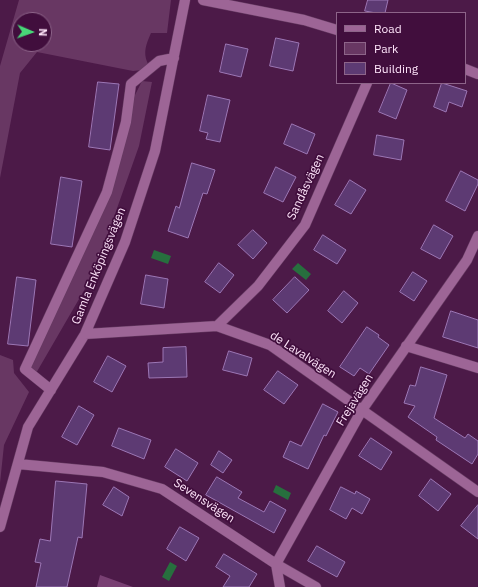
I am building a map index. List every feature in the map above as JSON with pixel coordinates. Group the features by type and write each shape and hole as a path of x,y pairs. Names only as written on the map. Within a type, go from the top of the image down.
{"street":[{"name":"Gamla Enköpingsvägen","path":"0,527 28,427 85,334 125,242 152,159 185,0"},
{"path":"204,0 304,20 336,30"},
{"path":"51,390 25,369 107,192 126,122 131,84 159,61 174,58"},
{"path":"466,69 478,74"},
{"name":"Sandåsvägen","path":"217,326 258,286 305,225 367,84"},
{"name":"Frejavägen","path":"276,564 362,410 467,260 478,236"},
{"name":"de Lavalvägen","path":"85,334 217,326 270,346 478,492"},
{"path":"406,346 478,368"},
{"name":"Sevensvägen","path":"18,464 103,472 162,489 276,564 316,587"},
{"path":"276,564 280,587"}],"green space":[{"path":"19,0 171,0 167,33 151,33 147,43 145,55 151,69 133,71 37,52 52,52 52,12 16,12"},
{"path":"12,24 12,52 37,52 20,73 0,178 0,66"},
{"path":"142,81 152,82 139,146 103,248 86,287 35,375 30,367 127,130 135,95"},
{"path":"0,355 13,360 14,373 29,392 4,445 0,483"}],"shaded area":[{"path":"154,250 171,256 168,264 151,258"},
{"path":"298,263 311,274 306,280 292,269"},
{"path":"276,485 291,493 288,500 273,492"},
{"path":"170,562 177,566 169,581 162,577"},
{"path":"100,575 133,587 97,587"}],"building":[{"path":"368,0 388,0 385,12 365,11"},
{"path":"276,38 299,43 293,71 270,66"},
{"path":"226,44 248,49 241,77 220,72"},
{"path":"98,82 119,84 110,150 89,147"},
{"path":"391,84 407,90 396,119 379,112"},
{"path":"442,84 467,91 462,107 449,102 446,112 434,107"},
{"path":"208,95 230,100 220,142 206,139 208,133 200,131"},
{"path":"292,124 315,134 307,154 284,144"},
{"path":"377,135 404,140 401,160 374,155"},
{"path":"192,163 215,170 207,194 203,193 188,238 168,231 176,206 179,208"},
{"path":"276,167 296,177 283,202 264,193"},
{"path":"461,171 478,180 478,184 465,211 446,201"},
{"path":"61,177 82,181 72,247 51,244"},
{"path":"350,180 366,190 351,214 335,205"},
{"path":"434,225 453,236 440,259 421,249"},
{"path":"253,230 267,243 253,259 238,245"},
{"path":"323,235 346,250 337,264 314,250"},
{"path":"219,263 234,275 220,293 205,282"},
{"path":"413,272 427,281 414,301 400,292"},
{"path":"146,275 168,279 164,308 141,304"},
{"path":"17,277 36,280 28,346 8,344"},
{"path":"295,277 309,290 287,313 273,300"},
{"path":"344,291 358,303 342,323 328,311"},
{"path":"451,311 478,320 478,348 443,337"},
{"path":"367,327 379,335 378,337 389,345 369,374 360,368 354,376 340,367"},
{"path":"186,347 187,377 149,378 148,363 163,362 163,348"},
{"path":"229,351 252,358 247,376 223,370"},
{"path":"108,356 126,366 112,392 94,382"},
{"path":"421,367 447,375 434,418 465,438 468,434 478,441 478,454 472,464 436,440 437,437 408,417 415,406 404,403 410,385 415,386"},
{"path":"278,371 298,385 284,404 264,390"},
{"path":"323,404 338,412 326,436 324,435 308,469 283,457 290,441 301,446"},
{"path":"79,406 94,415 77,445 62,437"},
{"path":"119,428 151,440 144,459 112,446"},
{"path":"371,438 392,452 381,470 359,456"},
{"path":"176,449 198,463 187,481 165,467"},
{"path":"219,451 232,460 223,473 211,465"},
{"path":"217,477 242,492 238,498 264,512 270,501 286,510 274,533 206,495"},
{"path":"431,479 451,494 438,511 419,496"},
{"path":"56,481 87,484 82,538 78,537 67,587 36,587 41,563 35,562 40,539 50,541"},
{"path":"114,487 129,497 122,516 103,505"},
{"path":"341,487 355,494 356,491 370,499 362,514 352,508 346,519 330,510"},
{"path":"478,505 478,539 461,526"},
{"path":"180,527 199,538 186,561 167,549"},
{"path":"317,546 345,562 337,577 308,561"},
{"path":"224,554 257,574 249,587 223,587 230,576 216,567"}]}
